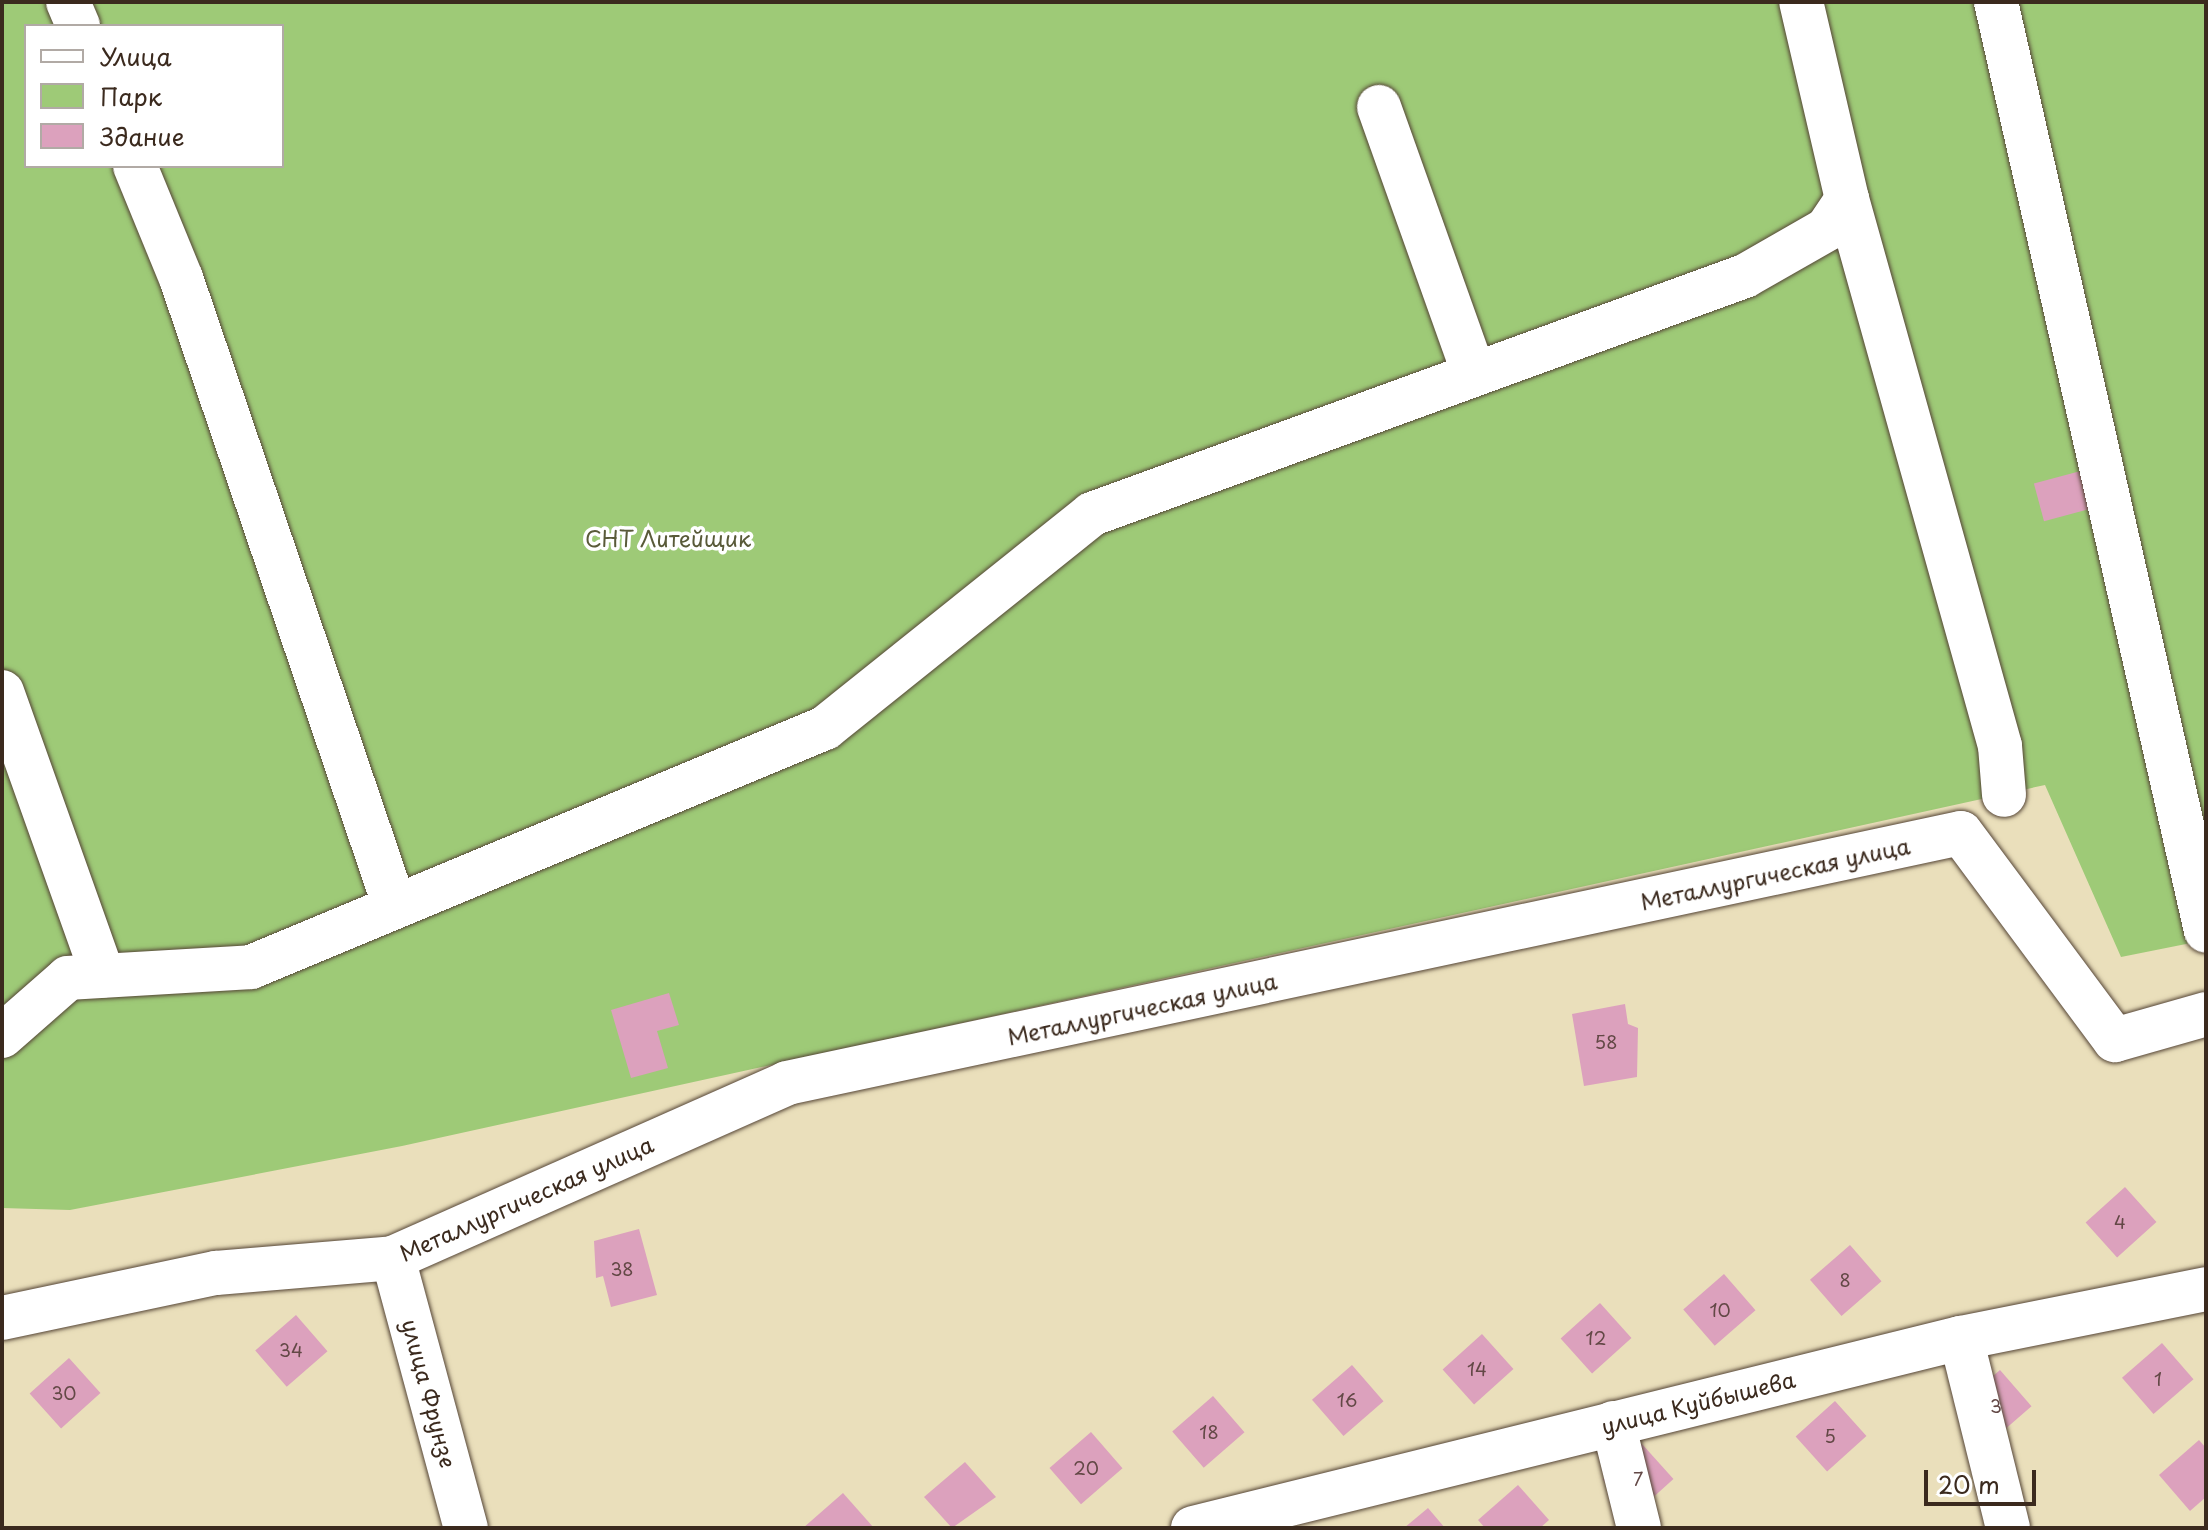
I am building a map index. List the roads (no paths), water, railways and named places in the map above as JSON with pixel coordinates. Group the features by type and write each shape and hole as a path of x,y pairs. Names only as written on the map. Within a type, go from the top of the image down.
{"street":[{"path":"68,2 77,24"},
{"path":"1801,2 1847,199 2000,746 2004,795"},
{"path":"1996,2 2206,931"},
{"path":"1379,107 1474,374"},
{"path":"136,168 181,278 395,907"},
{"path":"2,1036 68,978 251,967 825,728 1092,514 1745,276 1827,229 1847,199"},
{"path":"2,692 103,976"},
{"name":"Металлургическая улица","path":"2,1318 216,1273 393,1258 787,1083 1961,833 2115,1040 2206,1014"},
{"name":"улица Фрунзе","path":"393,1258 466,1528"},
{"name":"улица Куйбышева","path":"1201,1527 1961,1338 2206,1289"},
{"path":"1961,1338 2008,1528"},
{"path":"1613,1423 1639,1528"}],"park label":[{"name":"СНТ Литейщик","path":"668,538"}]}
